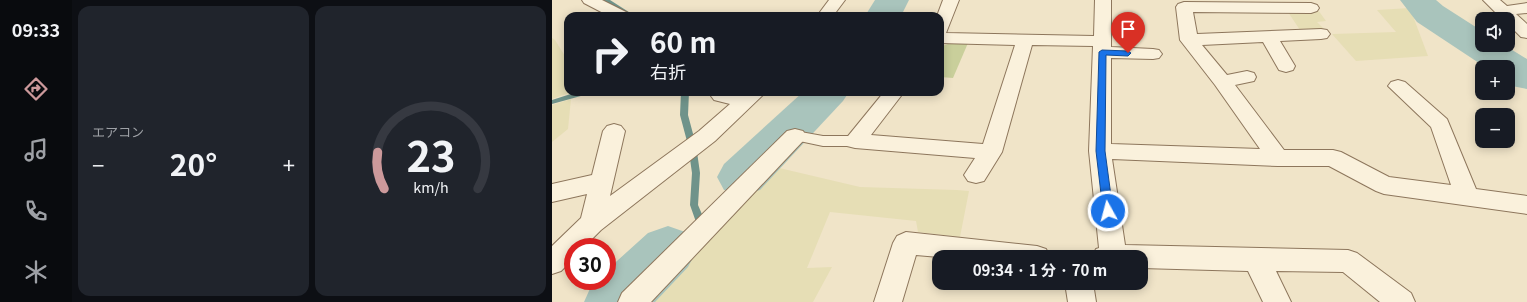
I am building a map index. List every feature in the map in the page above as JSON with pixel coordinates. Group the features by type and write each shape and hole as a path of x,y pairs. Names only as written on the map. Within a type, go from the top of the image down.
{"street":[{"path":"590,0 614,12"},
{"path":"828,12 837,0"},
{"path":"944,18 950,0"},
{"path":"1103,0 1100,151 1108,250"},
{"path":"1497,5 1527,8"},
{"path":"1497,5 1527,33"},
{"path":"1278,158 1222,81 1189,40 1184,7 1311,8"},
{"path":"1189,40 1321,34"},
{"path":"1268,36 1286,66"},
{"path":"944,38 1025,40 1102,47 1153,54"},
{"path":"976,175 991,152 1025,40"},
{"path":"1222,81 1247,77"},
{"path":"1398,86 1440,124 1467,197"},
{"path":"721,96 750,97"},
{"path":"855,141 891,96"},
{"path":"552,263 592,223 708,136 750,97"},
{"path":"592,223 614,131"},
{"path":"632,302 795,136"},
{"path":"855,141 991,152"},
{"path":"1100,151 1278,158 1333,158 1384,185 1527,205"},
{"path":"552,193 601,182"},
{"path":"888,302 906,243 972,250"},
{"path":"1148,257 1348,261 1401,302"},
{"path":"1256,260 1277,302"},
{"path":"1080,290 1082,302"}],"lane":[{"path":"795,136 823,141 855,141"}],"shaded area":[{"path":"1410,8 1428,56 1356,61 1332,34 1396,32 1377,10"},
{"path":"1318,10 1326,21 1317,22 1324,29 1300,30 1288,12"},
{"path":"552,38 555,40 564,55 564,95 552,99"},
{"path":"571,99 568,129 552,142 552,105"},
{"path":"775,167 860,187 969,191 960,237 918,232 916,221 830,212 807,268 832,267 813,302 643,302"}],"green space":[{"path":"954,42 968,43 953,78 944,77 944,45"}],"waterway":[{"path":"606,0 626,12"},
{"path":"879,12 886,0"},
{"path":"885,12 892,0"},
{"path":"1417,0 1430,14 1527,77"},
{"path":"552,102 572,96"},
{"path":"685,96 684,115 692,145 696,173 694,205 699,219"},
{"path":"742,177 824,96"},
{"path":"615,302 668,250"}],"route":[{"path":"1108,211 1100,151 1102,52 1128,53"}]}
